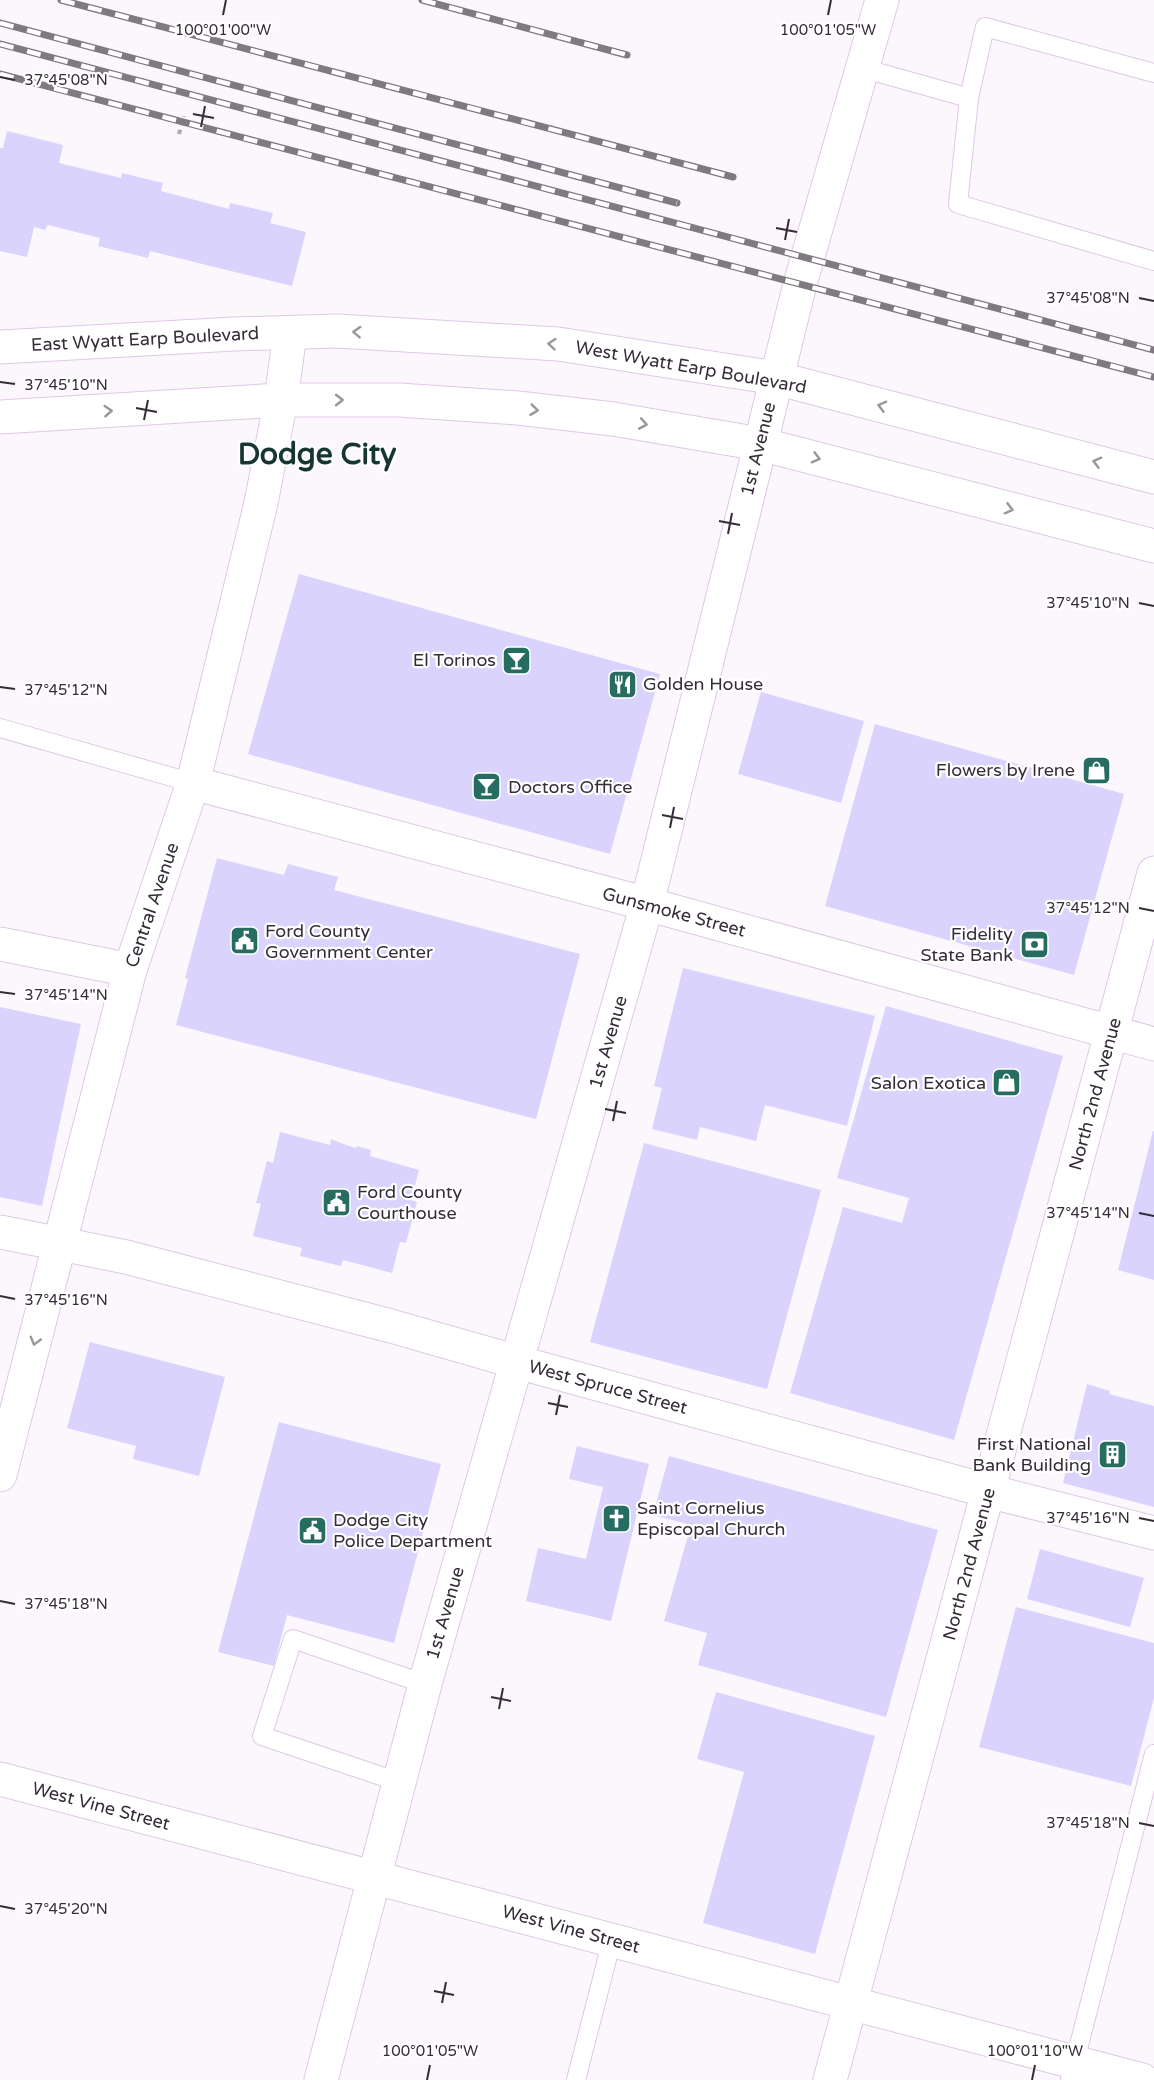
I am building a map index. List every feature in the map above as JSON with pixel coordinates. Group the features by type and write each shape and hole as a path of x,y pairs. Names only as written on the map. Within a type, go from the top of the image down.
{"street":[{"name":"1st Avenue","path":"321,2080 425,1684 647,904 800,284 882,0"},
{"name":"West Wyatt Earp Boulevard","path":"290,333 337,331 558,344 776,378 1154,477"},
{"name":"East Wyatt Earp Boulevard","path":"0,347 290,333"},
{"name":"Central Avenue","path":"0,1475 129,970 193,783 261,503 290,333"},
{"path":"0,417 280,399 399,400 518,408 613,419 760,444 1154,546"},
{"name":"Gunsmoke Street","path":"193,783 647,904 1154,1044"},
{"name":"North 2nd Avenue","path":"830,2080 1154,873"},
{"path":"0,944 129,970"},
{"name":"West Spruce Street","path":"0,1232 126,1257 322,1308 988,1491 1154,1533"},
{"name":"West Vine Street","path":"0,1779 851,2003 1072,2071 1142,2080"}],"lane":[{"path":"1154,73 985,27 969,98 958,204 1154,261"},
{"path":"862,68 969,98"},
{"path":"0,728 193,783"},
{"path":"399,1782 262,1736 293,1639 425,1684"},
{"path":"1072,2071 1154,1754"},
{"path":"576,2080 612,1940"}],"path":[{"path":"179,134 184,116"}],"building":[{"path":"7,131 63,145 59,163 121,178 122,173 163,183 161,191 229,209 230,203 273,213 270,223 306,232 292,286 150,251 148,258 98,246 100,238 48,225 45,230 34,227 27,257 0,251 0,148 3,148"},
{"path":"299,574 660,674 610,854 248,754"},
{"path":"761,692 864,721 841,803 738,774"},
{"path":"875,724 1124,794 1074,975 825,906"},
{"path":"217,858 284,875 288,864 338,877 334,890 580,954 536,1119 176,1025 188,979 185,978"},
{"path":"683,968 875,1016 847,1126 765,1105 756,1141 700,1127 697,1140 652,1129 662,1088 654,1086"},
{"path":"886,1006 1063,1056 954,1440 790,1393 843,1207 902,1223 909,1198 837,1178"},
{"path":"0,1007 81,1024 42,1206 0,1197"},
{"path":"1154,1131 1154,1280 1118,1270"},
{"name":"Ford County Courthouse","path":"280,1132 330,1145 331,1139 356,1148 357,1146 371,1150 370,1156 419,1170 411,1200 417,1202 406,1243 400,1242 392,1273 343,1260 341,1266 300,1256 302,1248 253,1236 261,1204 256,1203 267,1161 273,1163"},
{"path":"644,1143 821,1190 767,1389 590,1342"},
{"path":"90,1342 225,1377 199,1476 133,1459 136,1446 67,1428"},
{"name":"First National Bank Building","path":"1087,1384 1110,1391 1109,1394 1154,1406 1154,1507 1063,1483"},
{"path":"279,1422 441,1464 394,1643 287,1615 274,1666 218,1652"},
{"name":"Saint Cornelius Episcopal Church","path":"577,1446 649,1464 611,1621 526,1601 538,1548 586,1559 603,1487 569,1479"},
{"path":"669,1456 938,1530 886,1717 698,1665 707,1633 664,1621 691,1525 653,1515"},
{"path":"1040,1549 1144,1578 1130,1627 1027,1599"},
{"path":"1016,1607 1154,1643 1154,1698 1131,1786 979,1747"},
{"path":"716,1692 875,1736 815,1954 703,1923 744,1772 697,1759"}],"railway":[{"path":"61,0 733,177"},
{"path":"422,0 627,55"},
{"path":"0,23 677,203"},
{"path":"0,44 1154,350"},
{"path":"0,74 1154,377"}],"place":[{"name":"El Torinos","path":"517,660"},
{"name":"Golden House","path":"622,684"},
{"name":"Flowers by Irene","path":"1096,770"},
{"name":"Doctors Office","path":"487,787"},
{"name":"Ford County Government Center","path":"244,941"},
{"name":"Fidelity State Bank","path":"1034,944"},
{"name":"Salon Exotica","path":"1007,1083"},
{"name":"Ford County Courthouse","path":"336,1202"},
{"name":"First National Bank Building","path":"1112,1454"},
{"name":"Saint Cornelius Episcopal Church","path":"616,1518"},
{"name":"Dodge City Police Department","path":"312,1530"}],"district":[{"name":"Dodge City","path":"317,454"}]}
